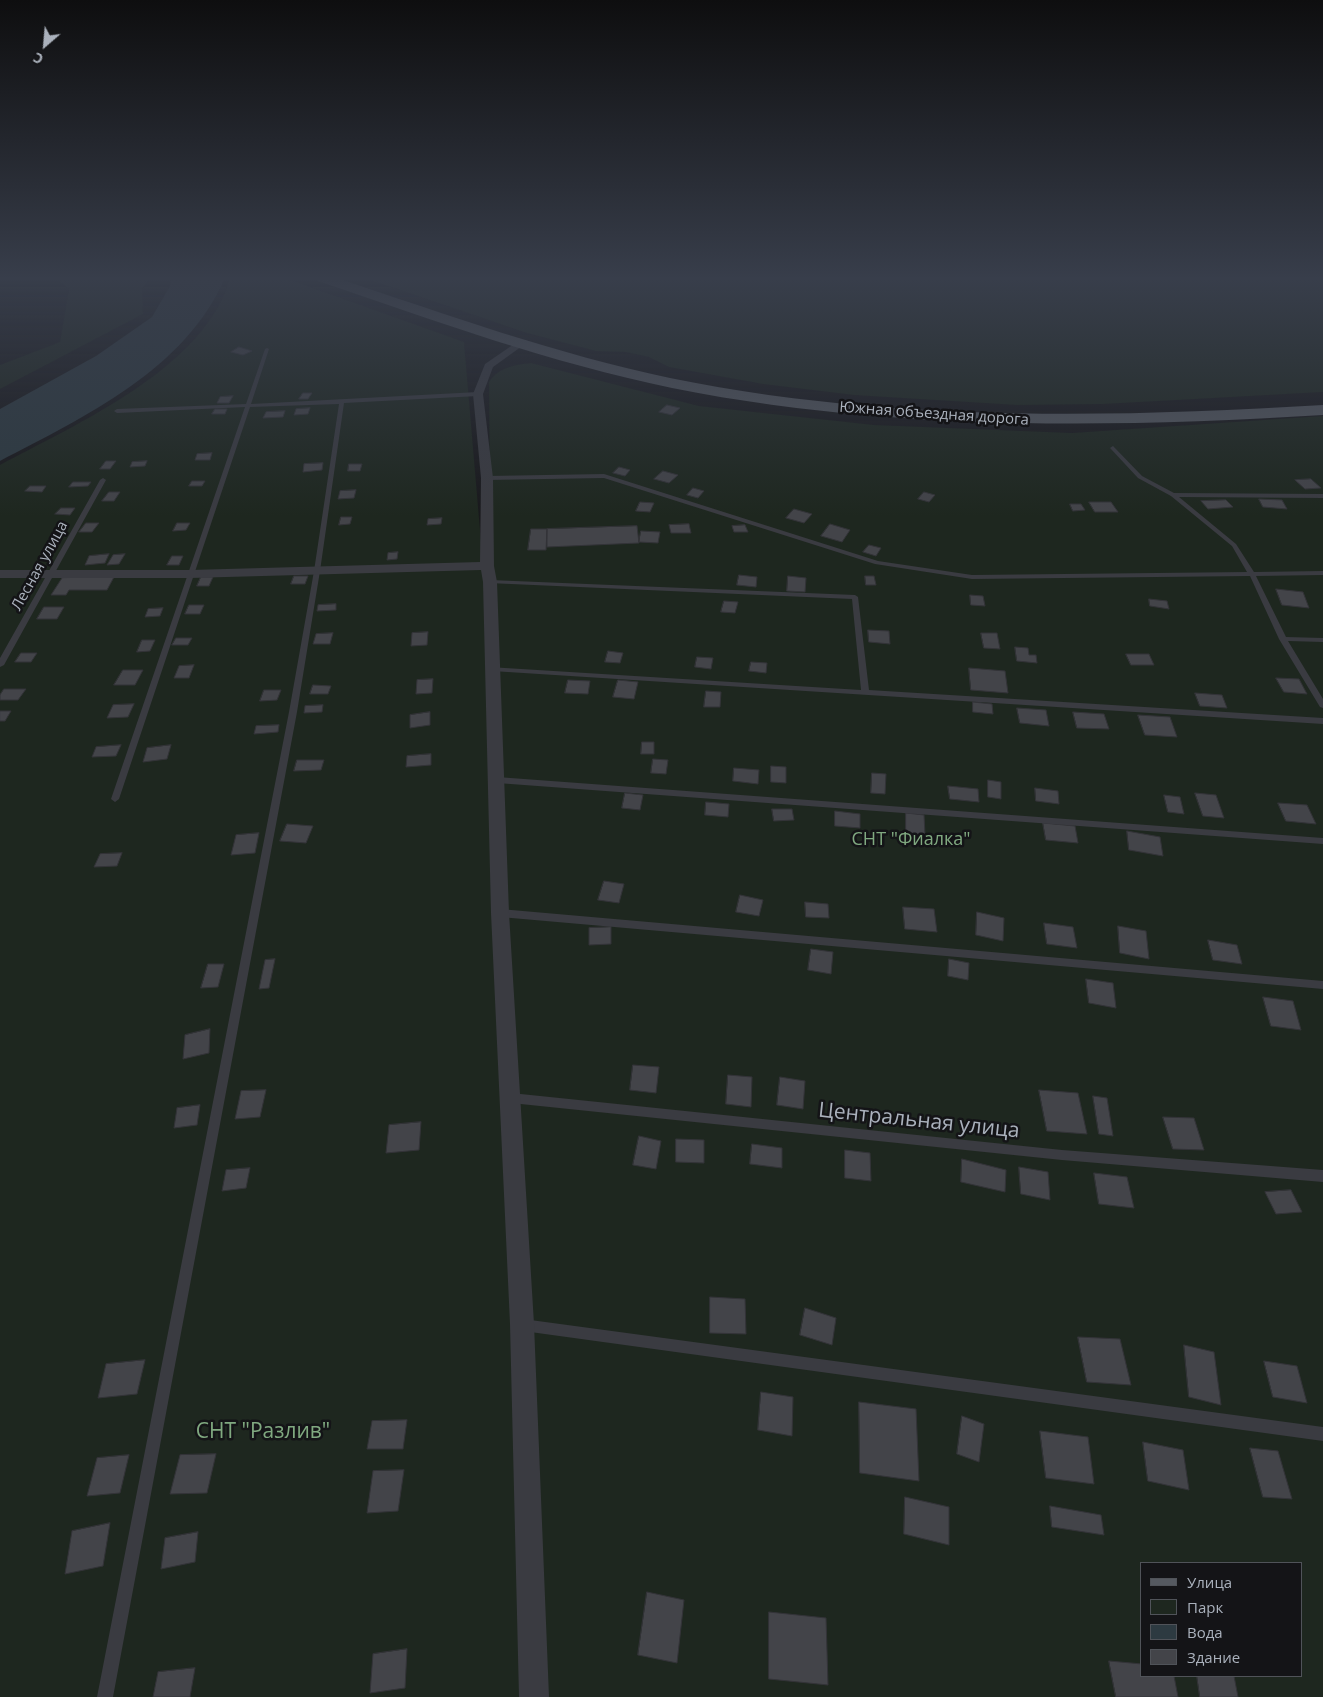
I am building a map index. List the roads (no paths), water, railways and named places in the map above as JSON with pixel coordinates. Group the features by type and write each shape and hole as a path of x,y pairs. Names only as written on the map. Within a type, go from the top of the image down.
{"main road":[{"name":"Южная объездная дорога","path":"568,357 580,362 648,378 763,399 872,412 976,418 1095,420 1323,410"},
{"name":"Южная объездная дорога","path":"596,357 658,371 757,388 830,398 953,408 1075,411 1323,400"}],"street":[{"path":"505,357 489,366 478,394 487,478 500,913 522,1324 538,1696"},
{"path":"0,574 318,572 489,574"}],"lane":[{"path":"115,799 264,357"},
{"path":"117,411 342,402 478,394"},
{"path":"105,1697 318,572 342,402"},
{"path":"1113,448 1140,477 1173,495 1234,545 1252,574 1283,639 1323,705"},
{"path":"487,478 604,476 877,563 972,577 1323,573"},
{"name":"Лесная улица","path":"0,665 102,480"},
{"path":"1173,495 1323,496"},
{"path":"489,574 855,597 864,690"},
{"path":"1283,639 1323,640"},
{"path":"492,669 864,690 1323,721"},
{"path":"497,780 1323,841"},
{"path":"500,913 1323,985"},
{"name":"Центральная улица","path":"511,1098 1062,1154 1323,1176"},
{"path":"522,1324 1323,1434"}],"water":[{"path":"94,357 166,357 129,388 98,408 0,461 0,409"}],"park label":[{"name":"СНТ \"Фиалка\"","path":"911,840"},
{"name":"СНТ \"Разлив\"","path":"263,1432"}]}
